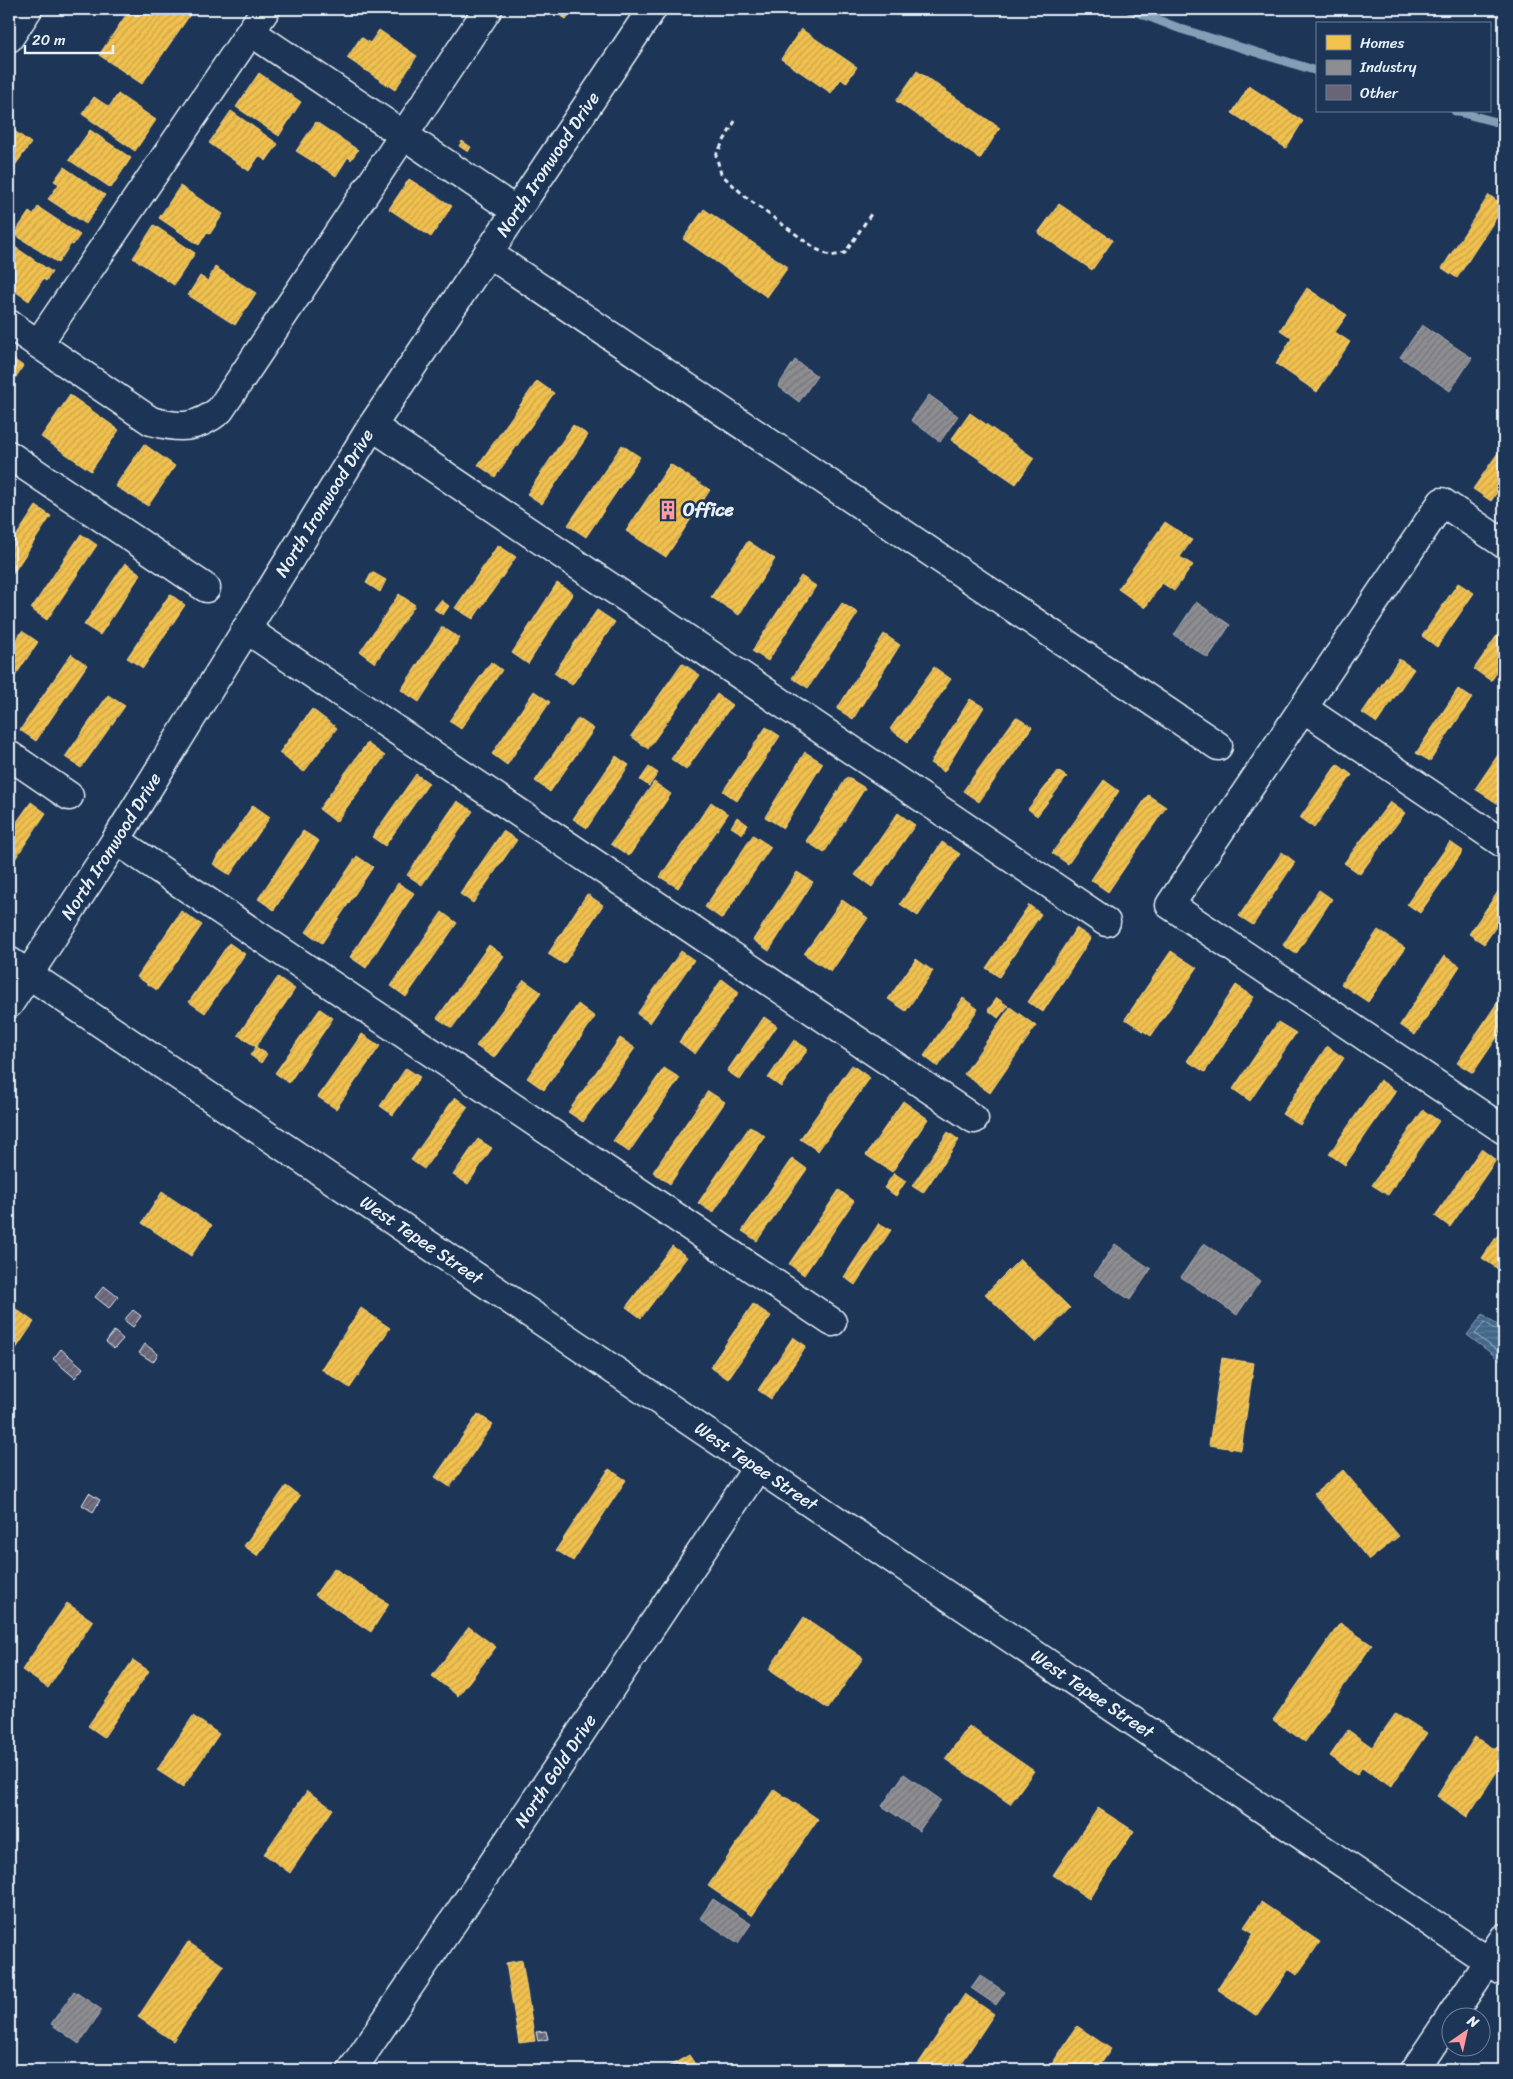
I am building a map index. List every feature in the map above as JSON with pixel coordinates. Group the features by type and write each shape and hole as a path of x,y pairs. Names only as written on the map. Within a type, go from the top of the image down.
{"street":[{"path":"9,38 28,9"},
{"path":"38,344 266,9"},
{"path":"9,324 151,421 168,426 190,426 207,420 220,410 488,9"},
{"name":"North Ironwood Drive","path":"9,1004 19,968 116,840 372,426 652,9"},
{"path":"251,32 516,211"},
{"path":"488,252 1218,746"},
{"path":"372,426 1106,922"},
{"path":"9,455 206,588"},
{"path":"1504,544 1442,502 1170,905 1504,1130"},
{"path":"246,629 974,1120"},
{"path":"1303,708 1504,844"},
{"path":"9,755 69,796"},
{"path":"116,840 832,1322"},
{"name":"West Tepee Street","path":"19,968 1496,1967"},
{"name":"North Gold Drive","path":"352,2070 525,1816 757,1468"},
{"path":"1461,2006 1496,1967 1504,1938"},
{"path":"1415,2070 1440,2033"}],"path":[{"path":"735,121 716,155 721,174 748,198 816,249 831,256 845,253 871,214"}],"water":[{"path":"1483,1314 1504,1330 1504,1363 1467,1335"}],"building: Homes":[{"path":"130,9 194,9 142,84 99,55"},
{"path":"550,9 573,9 566,19"},
{"path":"801,29 857,67 846,83 841,79 831,93 781,59"},
{"path":"379,30 417,56 395,90 347,58 361,37 370,43"},
{"path":"917,71 1000,128 980,159 896,101"},
{"path":"259,73 301,102 279,136 236,107"},
{"path":"1249,86 1303,121 1286,148 1232,113"},
{"path":"118,94 156,120 135,151 82,114 94,97 109,107"},
{"path":"231,111 278,144 266,161 259,156 249,171 209,143"},
{"path":"316,122 358,150 351,160 348,157 336,176 296,151"},
{"path":"9,127 31,143 9,174"},
{"path":"90,130 131,158 111,188 69,160"},
{"path":"462,141 471,147 468,152 459,146"},
{"path":"64,167 105,195 86,224 48,199 59,184 54,181"},
{"path":"409,179 452,206 431,237 389,209"},
{"path":"180,186 223,214 210,234 207,232 199,245 159,218"},
{"path":"1489,195 1504,206 1457,278 1442,268"},
{"path":"1059,204 1113,240 1092,270 1038,233"},
{"path":"38,207 80,235 73,245 71,244 58,263 14,234 29,212 33,215"},
{"path":"704,209 788,267 767,297 683,239"},
{"path":"154,225 195,253 174,285 133,258"},
{"path":"15,247 52,272 46,281 43,279 29,301 9,287 9,253"},
{"path":"215,267 256,293 235,325 188,295 200,276 208,281"},
{"path":"1307,288 1347,315 1335,332 1350,342 1317,392 1276,364 1292,338 1280,330"},
{"path":"9,356 23,366 9,388"},
{"path":"537,381 554,393 495,477 478,465"},
{"path":"70,395 119,430 91,471 41,437"},
{"path":"970,413 1034,458 1016,484 951,440"},
{"path":"573,425 588,435 542,504 527,494"},
{"path":"144,444 175,466 148,506 115,486"},
{"path":"1504,444 1504,482 1491,501 1473,489"},
{"path":"622,445 640,457 586,537 568,525"},
{"name":"Office","path":"670,464 710,490 666,557 626,531"},
{"path":"36,506 51,516 12,575 9,573 9,547"},
{"path":"1165,522 1192,540 1180,557 1193,565 1174,591 1162,583 1145,608 1118,589"},
{"path":"81,534 97,545 47,620 31,609"},
{"path":"748,541 775,559 739,615 711,597"},
{"path":"498,545 516,557 473,619 455,608"},
{"path":"125,563 141,574 100,635 84,625"},
{"path":"372,572 386,580 380,592 366,583"},
{"path":"801,576 816,586 768,661 752,651"},
{"path":"557,583 573,593 528,664 512,653"},
{"path":"1458,583 1474,593 1437,647 1422,636"},
{"path":"170,594 185,605 143,668 127,658"},
{"path":"399,594 415,605 375,663 360,652"},
{"path":"441,600 449,606 443,615 434,609"},
{"path":"842,603 858,613 808,688 792,678"},
{"path":"597,610 615,622 572,685 554,673"},
{"path":"1504,625 1504,662 1491,681 1474,669"},
{"path":"442,627 460,638 419,702 401,690"},
{"path":"22,631 38,642 9,685 9,651"},
{"path":"884,634 900,645 853,719 837,709"},
{"path":"71,654 87,665 36,741 20,730"},
{"path":"1399,659 1414,669 1377,723 1362,713"},
{"path":"491,662 502,670 461,729 449,721"},
{"path":"682,663 700,675 648,749 631,736"},
{"path":"934,667 951,679 908,742 890,729"},
{"path":"1458,689 1472,698 1430,761 1416,753"},
{"path":"534,691 550,702 507,765 492,754"},
{"path":"717,694 732,705 686,770 671,759"},
{"path":"108,695 125,706 81,768 65,757"},
{"path":"970,699 984,707 944,772 930,763"},
{"path":"312,709 337,728 304,772 279,753"},
{"path":"1016,717 1032,727 979,802 963,791"},
{"path":"578,718 594,729 550,792 535,781"},
{"path":"766,727 780,736 737,801 723,791"},
{"path":"367,743 385,756 336,822 319,809"},
{"path":"1504,746 1504,805 1503,807 1475,789"},
{"path":"805,752 823,763 783,828 765,817"},
{"path":"616,756 629,765 587,828 573,819"},
{"path":"1337,764 1352,775 1314,828 1300,818"},
{"path":"649,767 658,773 649,786 640,780"},
{"path":"1058,771 1067,777 1037,816 1028,809"},
{"path":"416,774 429,783 385,846 372,837"},
{"path":"847,777 865,788 824,853 806,841"},
{"path":"1104,780 1119,791 1068,864 1052,853"},
{"path":"654,782 671,794 629,856 611,844"},
{"path":"1148,795 1166,807 1108,892 1091,880"},
{"path":"457,801 473,811 422,885 407,875"},
{"path":"31,802 46,813 9,868 9,833"},
{"path":"711,802 728,814 678,888 660,877"},
{"path":"1390,802 1405,813 1360,874 1344,863"},
{"path":"253,805 270,817 230,875 213,864"},
{"path":"898,813 915,825 872,887 855,875"},
{"path":"737,817 748,825 742,834 731,827"},
{"path":"303,831 319,841 274,910 258,899"},
{"path":"503,831 517,840 473,903 460,894"},
{"path":"753,835 771,847 722,919 705,907"},
{"path":"942,842 960,854 918,916 900,904"},
{"path":"1450,842 1463,851 1420,913 1407,904"},
{"path":"1282,852 1295,862 1253,925 1239,916"},
{"path":"357,856 373,867 322,943 306,932"},
{"path":"797,872 813,882 769,951 753,940"},
{"path":"398,883 414,893 366,968 350,957"},
{"path":"1504,883 1504,915 1484,944 1469,934"},
{"path":"1319,890 1332,899 1296,954 1283,945"},
{"path":"587,894 603,905 564,964 548,954"},
{"path":"842,900 868,918 831,972 804,954"},
{"path":"1029,905 1041,914 999,977 986,968"},
{"path":"181,911 202,925 157,990 137,977"},
{"path":"442,912 457,923 406,997 391,986"},
{"path":"1076,928 1091,938 1043,1012 1028,1002"},
{"path":"1378,930 1405,948 1368,1002 1341,984"},
{"path":"229,943 245,954 205,1013 189,1002"},
{"path":"489,945 504,956 452,1028 437,1018"},
{"path":"681,951 694,960 650,1023 637,1014"},
{"path":"1171,951 1197,968 1151,1036 1125,1019"},
{"path":"1444,956 1460,966 1415,1035 1400,1025"},
{"path":"916,959 933,971 906,1011 888,999"},
{"path":"278,977 295,989 256,1047 238,1035"},
{"path":"722,979 739,992 695,1054 679,1042"},
{"path":"524,980 541,992 494,1058 476,1046"},
{"path":"1236,985 1254,997 1205,1072 1187,1061"},
{"path":"963,998 978,1009 938,1067 924,1056"},
{"path":"997,998 1008,1006 998,1018 988,1010"},
{"path":"1499,1000 1504,1004 1504,1027 1473,1073 1457,1063"},
{"path":"578,1004 595,1017 544,1090 527,1078"},
{"path":"1010,1007 1036,1026 990,1093 964,1074"},
{"path":"320,1009 333,1018 289,1083 275,1073"},
{"path":"764,1017 777,1026 740,1080 727,1071"},
{"path":"1278,1022 1296,1033 1250,1101 1233,1089"},
{"path":"362,1034 380,1046 336,1109 318,1097"},
{"path":"620,1038 635,1048 583,1122 568,1112"},
{"path":"794,1040 808,1049 781,1087 768,1078"},
{"path":"1327,1046 1344,1058 1300,1125 1282,1114"},
{"path":"256,1047 267,1054 261,1063 250,1055"},
{"path":"852,1065 870,1078 818,1151 800,1139"},
{"path":"406,1068 420,1077 393,1115 380,1106"},
{"path":"664,1068 680,1078 629,1152 613,1141"},
{"path":"1380,1080 1396,1091 1345,1165 1329,1154"},
{"path":"708,1091 725,1102 670,1184 653,1172"},
{"path":"455,1097 468,1107 424,1169 411,1160"},
{"path":"903,1101 928,1119 892,1172 866,1155"},
{"path":"1423,1110 1439,1121 1388,1195 1372,1185"},
{"path":"750,1126 765,1136 713,1213 698,1203"},
{"path":"948,1132 959,1140 923,1193 912,1186"},
{"path":"478,1139 492,1148 468,1184 453,1175"},
{"path":"1481,1149 1496,1160 1450,1227 1435,1216"},
{"path":"792,1158 807,1169 757,1241 742,1231"},
{"path":"894,1173 906,1181 896,1196 884,1188"},
{"path":"839,1190 854,1201 804,1275 789,1264"},
{"path":"162,1192 212,1225 191,1256 142,1223"},
{"path":"879,1223 891,1230 855,1285 844,1277"},
{"path":"1504,1226 1504,1259 1498,1269 1482,1258"},
{"path":"672,1246 687,1257 641,1318 626,1307"},
{"path":"1020,1259 1070,1308 1036,1343 985,1294"},
{"path":"9,1304 34,1322 9,1359"},
{"path":"753,1304 771,1316 728,1379 710,1367"},
{"path":"361,1308 390,1328 350,1388 321,1369"},
{"path":"793,1337 806,1346 771,1399 758,1390"},
{"path":"1222,1358 1254,1363 1241,1450 1209,1445"},
{"path":"478,1414 493,1424 450,1487 435,1477"},
{"path":"609,1469 626,1480 573,1561 556,1550"},
{"path":"1343,1470 1399,1536 1369,1560 1314,1494"},
{"path":"286,1486 300,1496 258,1556 244,1546"},
{"path":"334,1568 389,1604 371,1632 315,1595"},
{"path":"67,1603 93,1621 48,1688 22,1670"},
{"path":"804,1617 863,1658 828,1709 769,1669"},
{"path":"1340,1623 1372,1645 1305,1742 1273,1720"},
{"path":"469,1627 496,1647 458,1696 432,1676"},
{"path":"133,1660 149,1671 104,1737 88,1726"},
{"path":"1396,1713 1427,1733 1391,1787 1362,1767 1357,1775 1330,1756 1348,1730 1372,1747"},
{"path":"193,1716 219,1734 183,1787 157,1770"},
{"path":"969,1726 1034,1771 1010,1804 945,1759"},
{"path":"1475,1737 1492,1748 1501,1747 1504,1749 1504,1761 1467,1817 1437,1796"},
{"path":"774,1789 818,1819 752,1916 708,1886"},
{"path":"307,1791 333,1809 290,1873 264,1854"},
{"path":"1098,1808 1134,1831 1089,1899 1053,1875"},
{"path":"1261,1902 1320,1942 1297,1975 1289,1969 1257,2016 1217,1989 1254,1933 1244,1927"},
{"path":"188,1942 224,1966 173,2041 138,2017"},
{"path":"522,1960 535,2041 519,2043 506,1963"},
{"path":"965,1994 994,2014 957,2070 920,2070 916,2067"},
{"path":"1077,2026 1111,2049 1097,2070 1048,2070"},
{"path":"689,2055 699,2070 663,2070"}],"building: Industry":[{"path":"1422,325 1472,358 1450,391 1400,357"},
{"path":"795,360 817,376 799,402 778,386"},
{"path":"929,395 958,416 940,442 911,420"},
{"path":"1196,602 1230,625 1208,658 1174,635"},
{"path":"1204,1243 1260,1281 1237,1315 1181,1277"},
{"path":"1115,1244 1151,1269 1130,1300 1094,1275"},
{"path":"904,1774 941,1800 919,1831 882,1806"},
{"path":"713,1899 751,1924 738,1943 700,1918"},
{"path":"980,1975 1005,1992 996,2005 971,1988"},
{"path":"74,1991 102,2010 79,2044 51,2024"}],"building: Other":[{"path":"104,1286 118,1297 109,1308 95,1297"},
{"path":"133,1310 141,1316 133,1327 124,1320"},
{"path":"114,1331 123,1339 114,1349 106,1342"},
{"path":"145,1344 158,1354 153,1362 139,1353"},
{"path":"61,1349 83,1368 75,1378 53,1359"},
{"path":"89,1493 100,1500 93,1512 82,1505"},
{"path":"546,2031 548,2039 538,2041 536,2032"}],"waterway":[{"path":"1129,9 1181,29 1316,71"},
{"path":"1459,112 1504,124"}],"place":[{"name":"Office","path":"668,510"}]}
